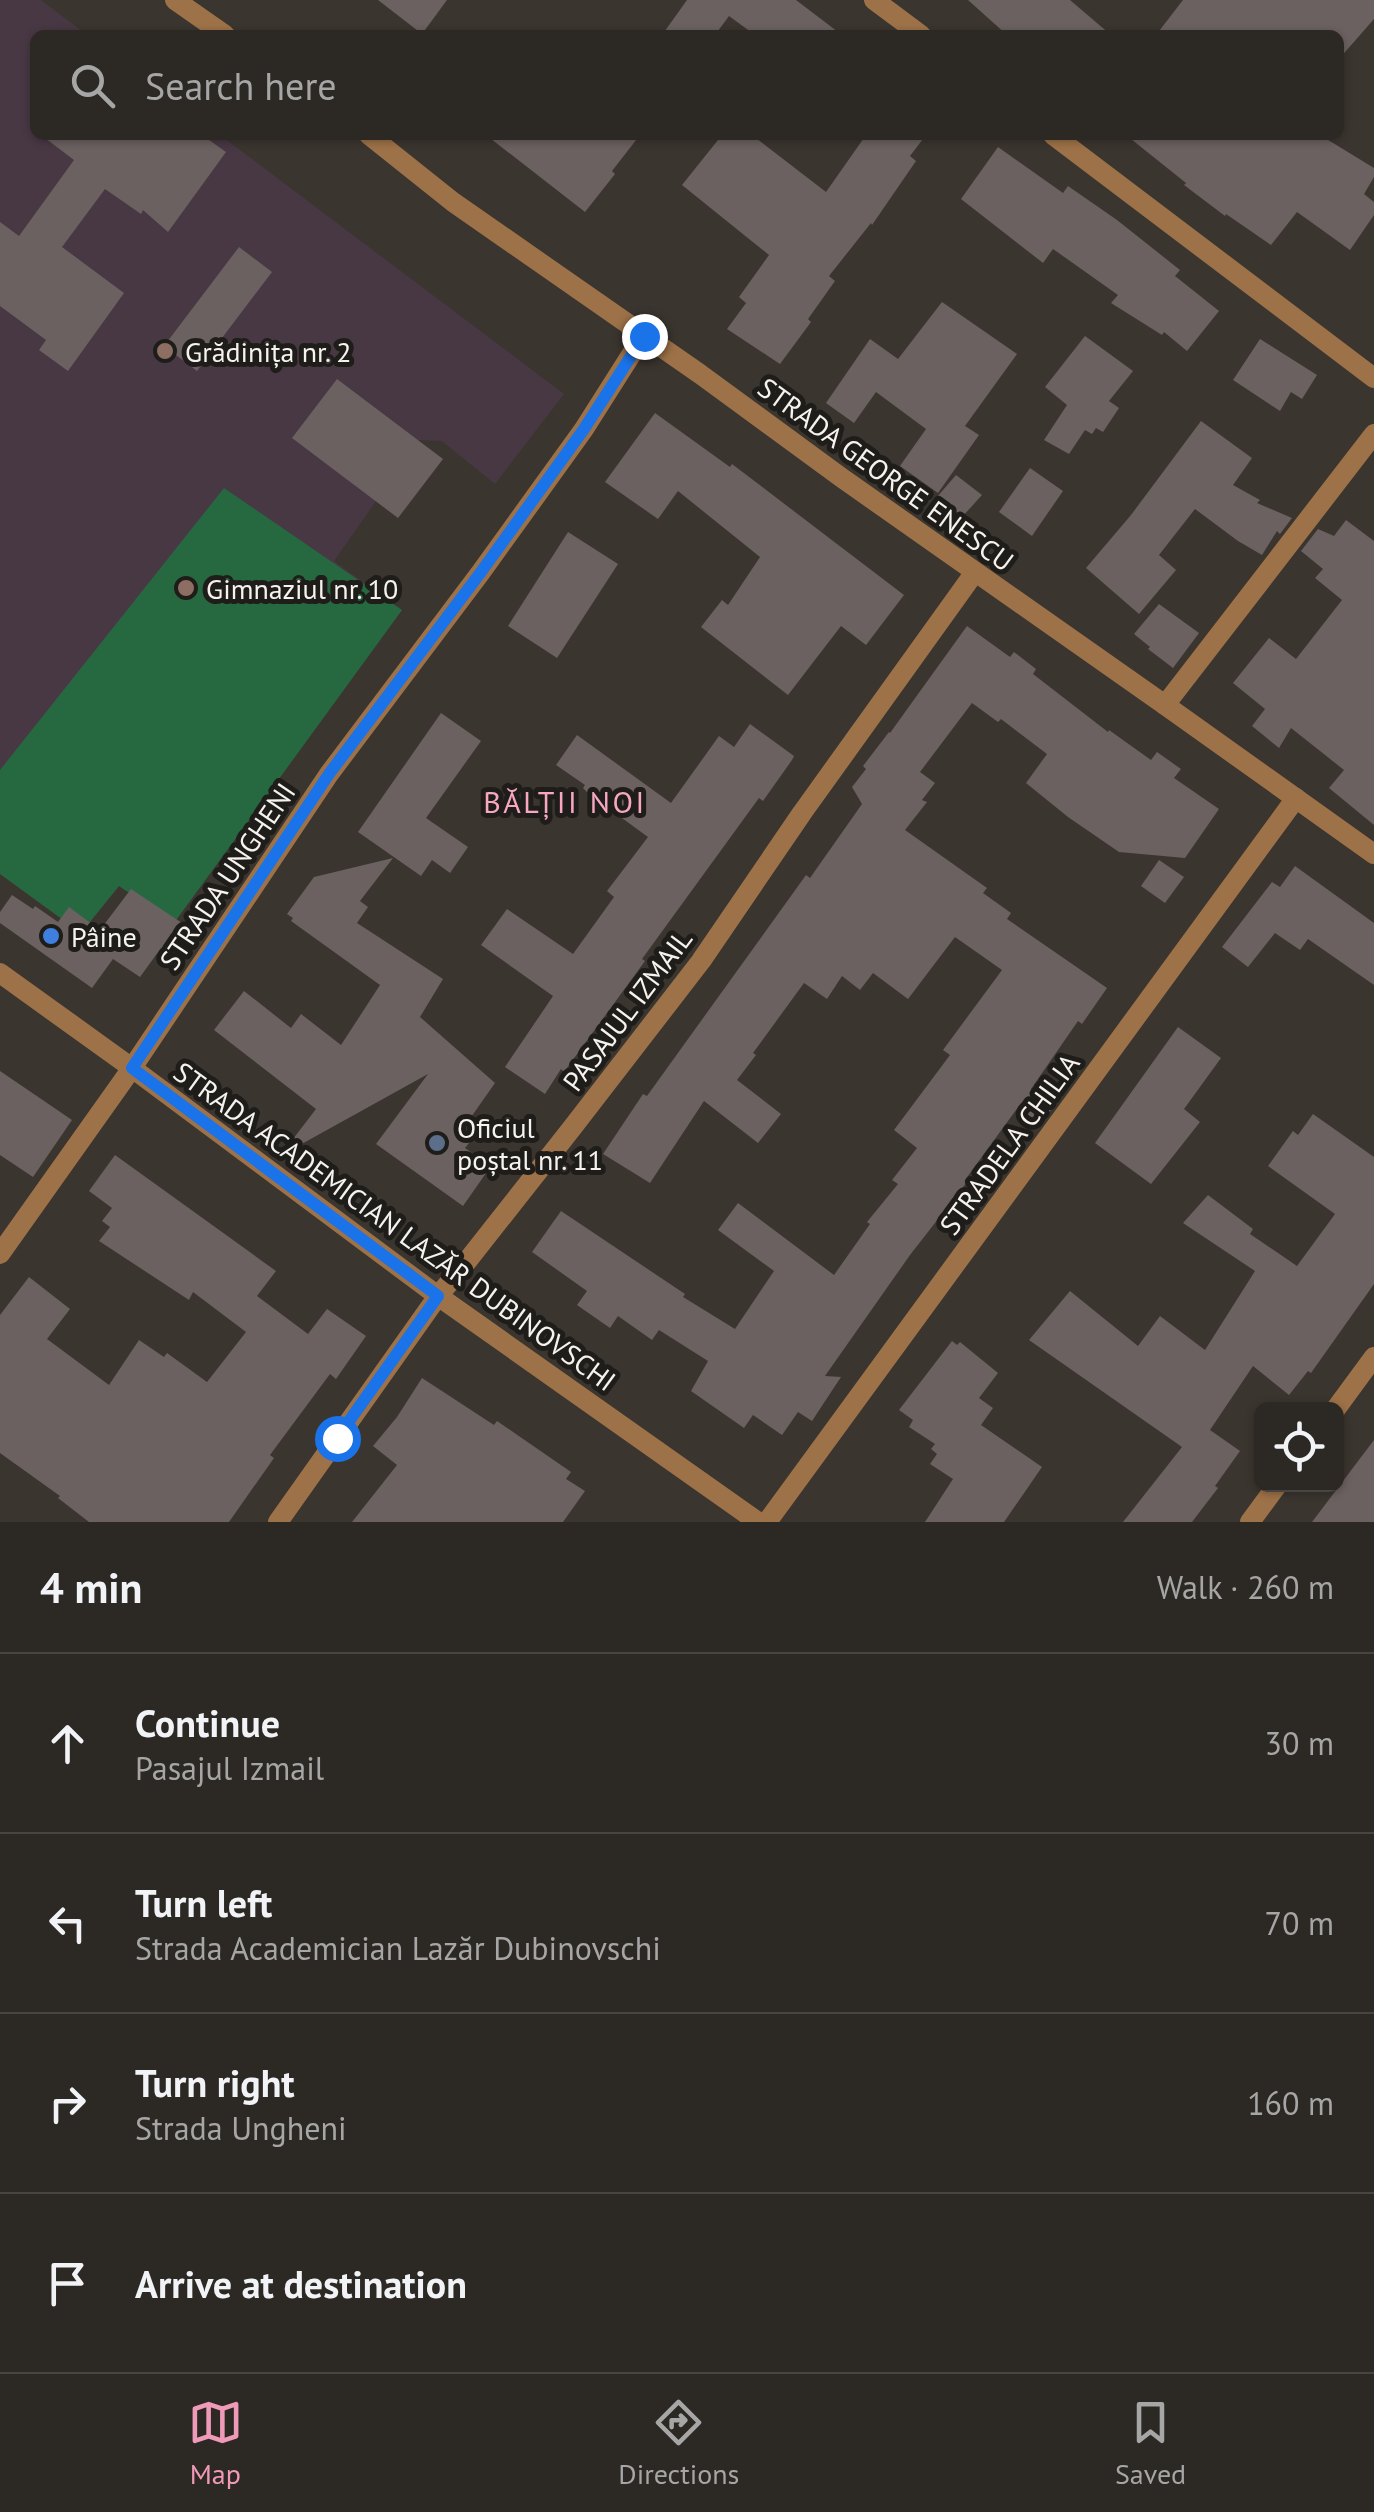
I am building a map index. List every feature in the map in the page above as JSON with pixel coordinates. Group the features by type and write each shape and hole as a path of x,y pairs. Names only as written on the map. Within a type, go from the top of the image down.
{"street":[{"path":"175,0 218,30"},
{"path":"874,0 913,30"},
{"name":"STRADA GEORGE ENESCU","path":"374,140 453,202 1374,854"},
{"path":"1060,140 1374,378"},
{"name":"STRADA UNGHENI","path":"0,1254 132,1068 329,774 561,461 644,336"},
{"path":"1165,704 1374,434"},
{"name":"PASAJUL IZMAIL","path":"278,1522 438,1296 701,961 975,572"},
{"name":"STRADELA CHILIA","path":"766,1522 1296,798"},
{"name":"STRADA ACADEMICIAN LAZĂR DUBINOVSCHI","path":"0,972 438,1296 758,1522"},
{"path":"1340,1402 1374,1357"},
{"path":"1250,1522 1272,1492"}],"shaded area":[{"path":"0,0 41,0 80,30 30,30 30,140 227,140 564,394 495,484 442,441 419,440 334,561 402,610 174,923 119,886 81,933 0,874"}],"green space":[{"path":"224,488 402,610 174,923 119,886 81,933 0,874 0,770"}],"building":[{"path":"378,0 447,0 425,30 417,30"},
{"path":"687,0 796,0 835,30 748,30 729,16 719,30 666,30"},
{"path":"968,0 1070,0 1105,30 1001,30"},
{"path":"1183,0 1374,0 1374,19 1344,53 1344,30 1160,30"},
{"path":"48,140 209,140 226,152 168,232 143,210 141,214 105,189 62,247 124,293 68,371 39,350 46,340 0,306 0,222 19,236 74,160"},
{"path":"492,140 636,140 585,212"},
{"path":"718,140 758,140 826,192 862,140 922,140 910,156 916,161 872,225 829,276 835,281 780,364 727,329 746,303 739,297 769,255 682,185"},
{"path":"1132,140 1328,140 1374,168 1374,177 1364,194 1374,202 1374,215 1350,250 1297,212 1271,245 1225,216"},
{"path":"998,147 1063,193 1068,186 1117,220 1180,270 1175,276 1219,311 1187,351 1164,332 1162,335 1111,303 1118,295 1053,249 1043,263 961,199"},
{"path":"239,247 272,272 197,371 164,346"},
{"path":"942,302 1017,354 965,426 979,435 938,493 900,466 926,429 876,392 854,423 826,403 870,339 898,359"},
{"path":"1085,336 1133,371 1109,401 1119,408 1103,432 1096,428 1092,434 1085,430 1069,454 1044,440 1067,405 1045,387"},
{"path":"1260,339 1317,375 1302,399 1291,392 1280,411 1233,380"},
{"path":"337,379 443,459 398,518 292,438"},
{"path":"655,413 730,467 732,464 904,595 866,645 841,626 788,695 701,627 722,600 728,605 760,557 678,491 658,519 605,482"},
{"path":"1201,421 1252,458 1233,485 1260,500 1257,503 1292,518 1280,534 1277,531 1262,555 1195,509 1159,555 1176,570 1139,614 1086,568"},
{"path":"1030,468 1063,491 1032,536 999,512"},
{"path":"956,475 982,495 962,517 937,497"},
{"path":"1346,520 1374,541 1374,825 1329,788 1344,770 1291,728 1279,748 1252,726 1265,709 1233,683 1269,638 1296,659 1342,600 1315,578 1323,569 1301,551 1318,529 1334,536"},
{"path":"568,532 618,564 557,658 508,626"},
{"path":"1159,604 1199,633 1173,668 1134,634"},
{"path":"967,626 1010,657 1014,652 1036,669 1033,674 1108,732 1151,760 1157,752 1181,769 1174,778 1219,809 1185,858 1119,852 1026,783 1047,754 1001,719 998,722 972,703 920,772 935,783 922,800 927,802 905,830 987,888 983,893 1011,913 1007,919 1107,988 1082,1024 1078,1021 1031,1089 1053,1107 1042,1122 1016,1110 825,1376 841,1377 812,1421 798,1412 782,1435 753,1415 744,1428 691,1391 708,1361 659,1330 652,1340 618,1316 610,1328 577,1305 587,1291 532,1252 561,1211 735,1329 774,1271 718,1230 738,1203 834,1275 870,1224 867,1222 898,1184 892,1180 917,1148 894,1130 950,1055 943,1050 1002,970 955,937 908,999 873,973 860,990 842,976 827,999 804,983 737,1080 781,1114 758,1143 704,1101 650,1183 603,1154 643,1094 647,1096 862,804 852,787 866,769 863,766"},
{"path":"441,713 481,741 426,818 468,847 450,873 432,860 421,876 358,832"},
{"path":"750,724 794,756 792,760 763,801 759,798 642,959 645,961 545,1094 505,1067 553,996 481,945 507,909 573,954 614,897 607,891 648,837 556,765 577,735 671,803 719,736 734,747"},
{"path":"393,858 360,901 368,907 357,923 443,979 420,1017 495,1083 462,1130 473,1138 465,1148 491,1166 463,1206 376,1144 428,1074 280,1156 316,1109 214,1030 244,991 291,1028 301,1014 341,1045 380,985 291,921 293,918 287,914 314,877"},
{"path":"1159,860 1184,877 1165,903 1141,886"},
{"path":"1295,866 1374,923 1374,985 1308,939 1300,950 1275,933 1248,967 1222,947 1272,882 1280,887"},
{"path":"131,889 194,931 181,950 161,948 140,977 113,959 92,988 0,923 0,912 12,895 58,922 69,907 100,930"},
{"path":"1178,1027 1221,1058 1184,1109 1200,1122 1151,1184 1095,1143"},
{"path":"0,1071 72,1120 33,1177 0,1155"},
{"path":"1313,1114 1374,1157 1374,1284 1311,1373 1308,1371 1289,1395 1253,1366 1210,1430 1240,1451 1192,1522 1123,1522 1182,1447 1029,1340 1070,1291 1138,1346 1160,1316 1205,1350 1255,1271 1183,1223 1208,1195 1253,1229 1250,1234 1297,1266 1335,1214 1268,1166 1293,1131 1298,1135"},
{"path":"115,1155 276,1271 257,1296 308,1334 327,1309 366,1336 336,1379 330,1374 270,1455 274,1458 229,1522 89,1522 0,1453 0,1315 29,1277 70,1309 47,1339 109,1385 139,1340 164,1357 167,1353 207,1382 246,1332 193,1292 189,1300 99,1241 110,1227 102,1221 112,1208 89,1191"},
{"path":"952,1341 957,1345 960,1342 998,1373 979,1398 993,1408 981,1425 1042,1467 1004,1522 925,1522 953,1479 930,1464 937,1454 931,1449 935,1444 909,1427 913,1420 899,1410"},
{"path":"422,1378 494,1425 497,1421 571,1472 566,1479 585,1491 563,1522 352,1522 397,1465 373,1446"},
{"path":"1374,1440 1374,1522 1312,1522 1335,1492 1344,1492 1344,1480"}],"place":[{"name":"Grădinița nr. 2","path":"165,351"},
{"name":"Gimnaziul nr. 10","path":"186,588"},
{"name":"Pâine","path":"51,936"},
{"name":"Oficiul poștal nr. 11","path":"437,1143"}],"district":[{"name":"BĂLȚII NOI","path":"565,801"}],"route":[{"path":"337,1438 438,1296 132,1068 329,774 584,429 644,336"}]}
